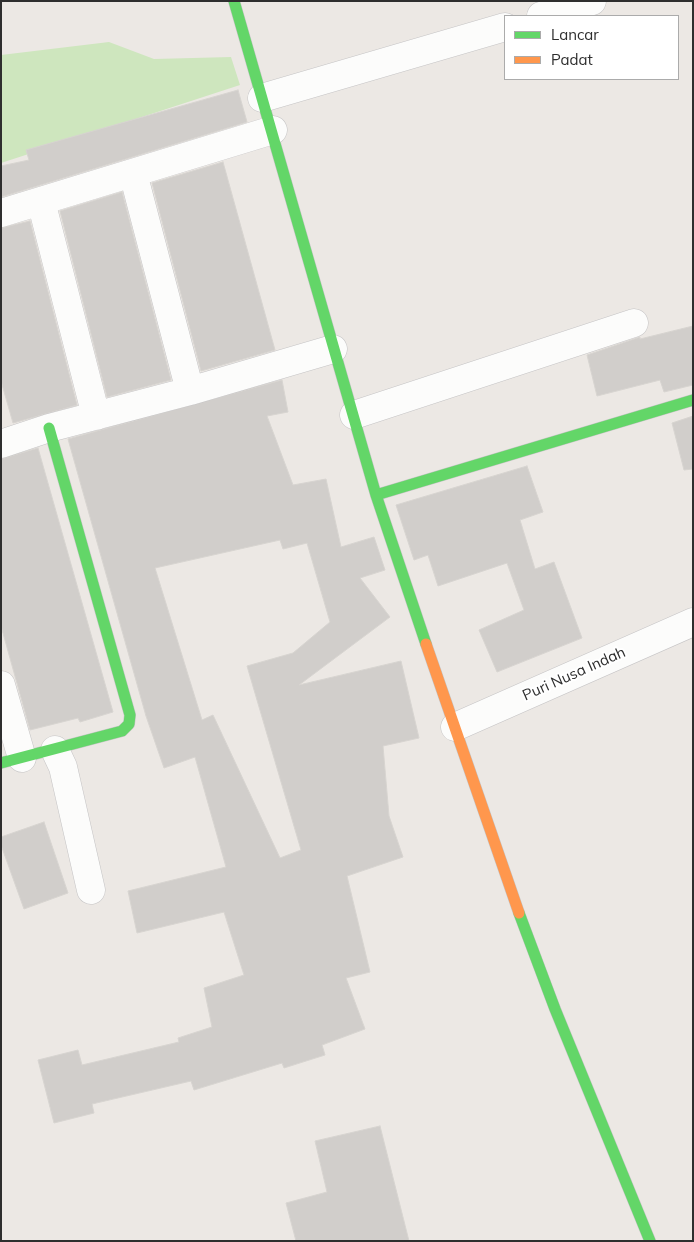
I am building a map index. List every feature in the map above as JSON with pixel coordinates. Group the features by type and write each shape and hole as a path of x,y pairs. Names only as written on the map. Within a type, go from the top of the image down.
{"street":[{"path":"234,1 273,130 376,495 455,727 555,1009 650,1241"},
{"path":"543,15 592,1"},
{"path":"262,98 504,27"},
{"path":"1,213 273,130"},
{"path":"133,173 190,391"},
{"path":"41,200 96,416"},
{"path":"354,415 634,323"},
{"path":"2,441 190,391 333,348"},
{"path":"376,495 693,400"},
{"path":"1,685 12,761 122,731 129,724 130,716 49,428"},
{"name":"Puri Nusa Indah","path":"455,727 693,622"},
{"path":"55,750 63,767 91,890"}],"green space":[{"path":"109,42 154,59 231,57 240,85 1,163 1,55"}],"building":[{"path":"238,90 247,122 1,197 1,166 29,160 26,150"},
{"path":"223,162 275,350 201,371 152,183"},
{"path":"122,192 171,380 107,397 60,211"},
{"path":"30,221 77,405 13,423 1,381 1,228"},
{"path":"693,326 693,385 664,392 660,380 597,396 587,355 640,337 640,339"},
{"path":"282,380 288,412 267,416 293,485 326,479 341,547 374,537 385,570 360,578 390,617 299,685 401,661 419,738 383,746 389,816 403,857 347,876 370,972 346,978 365,1029 322,1045 325,1055 284,1068 282,1063 194,1090 191,1081 92,1104 94,1113 54,1123 38,1060 78,1050 82,1065 179,1042 178,1038 212,1027 204,988 244,975 224,912 137,933 128,891 226,867 195,757 164,768 146,716 68,439","holes":["280,540 283,549 307,543 330,622 293,653 247,666 301,850 280,858 213,715 202,720 155,568"]},
{"path":"693,416 693,469 684,470 672,423"},
{"path":"38,448 113,712 80,722 78,718 30,730 1,626 1,459"},
{"path":"527,466 543,512 520,520 535,569 554,562 582,638 497,672 479,630 524,610 507,563 438,586 428,555 414,560 396,505"},
{"path":"44,822 68,893 24,909 1,845 1,837"},
{"path":"380,1126 409,1241 296,1241 286,1203 327,1192 315,1141"}],"traffic: fast":[{"path":"234,1 376,495 426,644"},
{"path":"376,495 693,400"},
{"path":"1,763 122,731 129,724 130,715 49,428"},
{"path":"519,913 555,1009 650,1241"}],"traffic: slow":[{"path":"426,644 519,913"}]}
